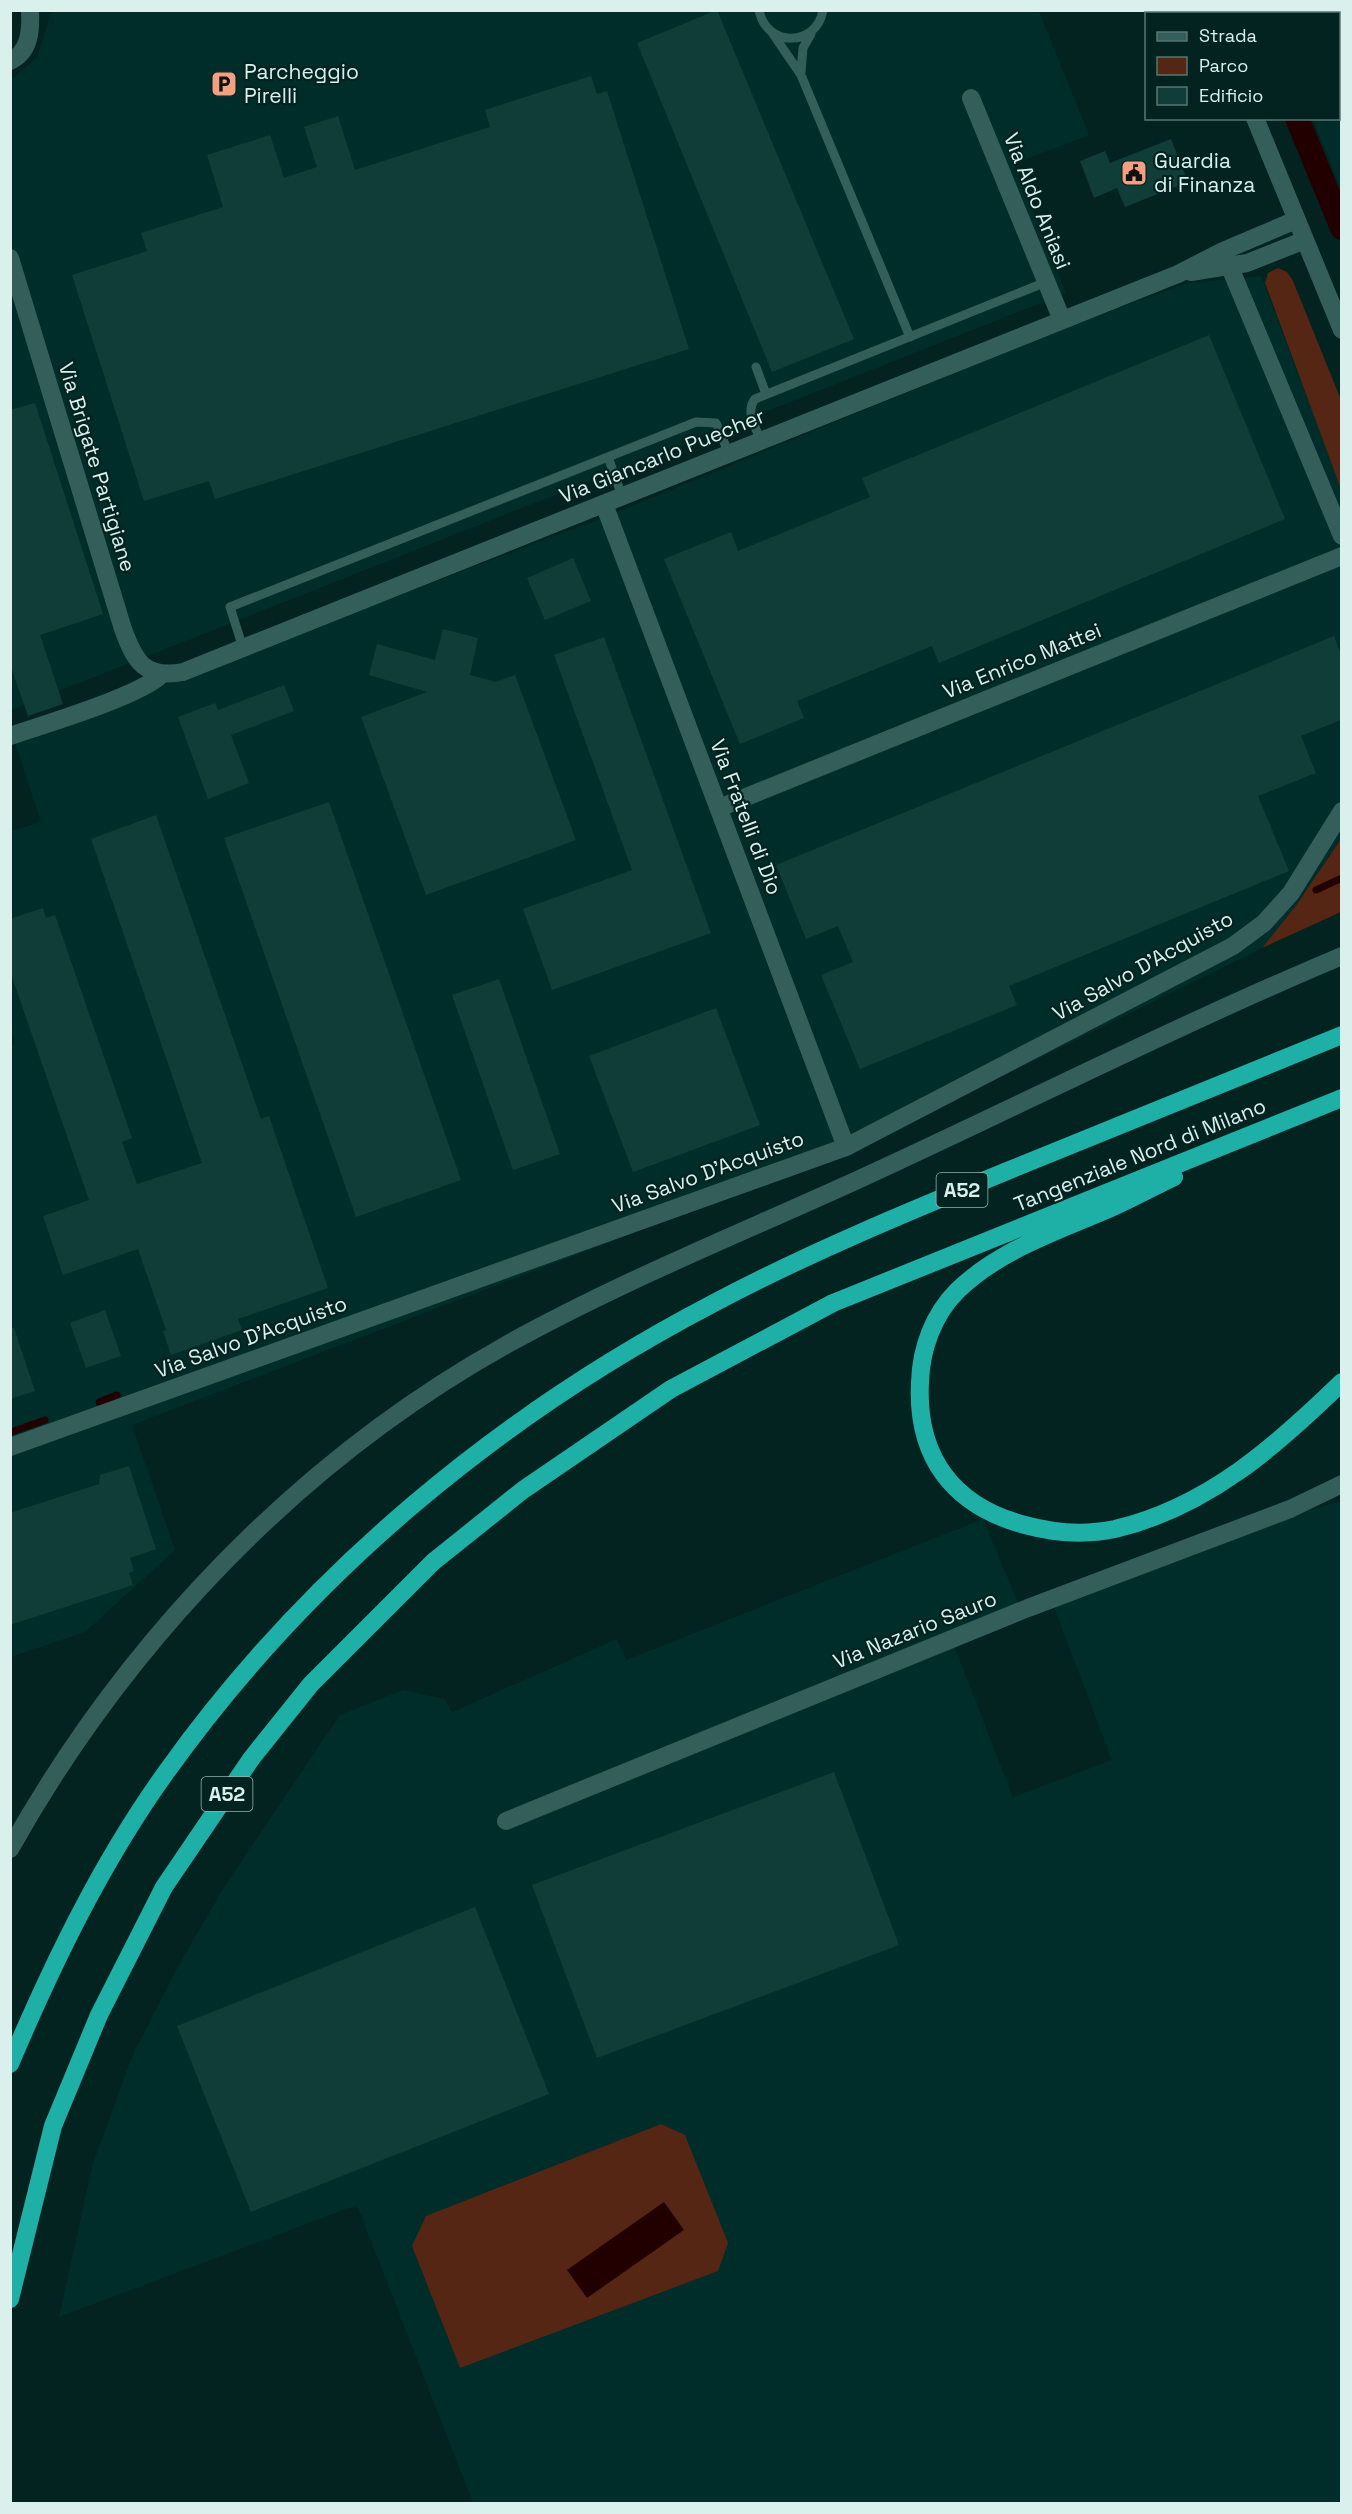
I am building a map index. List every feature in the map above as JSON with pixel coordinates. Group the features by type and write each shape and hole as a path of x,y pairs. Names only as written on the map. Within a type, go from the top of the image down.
{"highway":[{"name":"Tangenziale Nord di Milano","path":"10,2064 58,1956 121,1841 166,1772 255,1659 300,1611 362,1549 493,1439 595,1371 712,1304 855,1234 1341,1035"},
{"name":"Tangenziale Nord di Milano","path":"10,2299 53,2126 99,2015 164,1887 251,1759 304,1693 433,1562 523,1490 663,1395 833,1303 1341,1098"},
{"path":"1288,1119 1115,1207 1031,1242 994,1262 972,1279 946,1305 926,1343 920,1379 923,1429 929,1447 943,1474 961,1495 1002,1518 1060,1532 1114,1529 1154,1517 1209,1492 1256,1461 1341,1382"}],"street":[{"path":"10,61 20,55 27,43 30,10"},
{"name":"Via Aldo Aniasi","path":"971,98 1062,320"},
{"path":"1256,120 1341,330"},
{"name":"Via Giancarlo Puecher","path":"10,736 128,693 154,681 161,675 183,672 1178,274 1226,259 1296,220"},
{"name":"Via Giancarlo Puecher","path":"1226,259 1265,256 1305,240"},
{"name":"Via Brigate Partigiane","path":"10,258 123,629 135,657 150,670 161,675"},
{"path":"1226,259 1341,536"},
{"name":"Via Fratelli di Dio","path":"604,504 846,1147"},
{"name":"Via Enrico Mattei","path":"719,808 1341,556"},
{"name":"Via Salvo D'Acquisto","path":"10,1447 846,1147 1233,946 1264,923 1291,893 1341,811"},
{"path":"10,1849 44,1789 129,1668 215,1572 325,1469 415,1401 506,1345 675,1261 866,1176 1190,1023 1341,956"},
{"name":"Via Nazario Sauro","path":"506,1821 1028,1608 1290,1509 1341,1484"},
{"path":"1290,1509 1341,1495"}],"lane":[{"path":"759,10 765,27 773,34 801,75 910,336"},
{"path":"801,75 803,48 820,23 823,10"},
{"path":"773,34 793,40 813,31"},
{"path":"762,441 751,413 751,404 755,399 1046,282"},
{"path":"756,367 766,394"},
{"path":"243,648 230,607 696,422 716,423 729,454"},
{"path":"608,457 622,496"}],"shaded area":[{"path":"52,11 1039,11 1089,135 1014,164 1066,293 11,710 11,80 37,57"},
{"path":"1341,11 1341,189 1313,120 1340,120 1340,12 1269,12"},
{"path":"1261,276 1342,489 1341,839 1295,907 1262,948 863,1145 132,1425 175,1550 85,1632 11,1657 10,1046 15,1044 10,1018 11,831 41,822 15,742 612,514 1064,328 1188,283"},
{"path":"1341,1501 1341,2503 473,2503 357,2205 59,2317 93,2163 134,2052 182,1959 226,1884 340,1715 403,1690 445,1699 452,1712 617,1639 626,1660 983,1519 1019,1605 949,1633 1013,1797 1112,1760 1054,1607 1292,1515"},
{"path":"664,2202 684,2230 587,2298 567,2270"}],"green space":[{"path":"1278,268 1287,272 1293,281 1341,400 1341,489 1265,283 1268,273"},
{"path":"1341,839 1341,912 1262,948 1295,907"},
{"path":"661,2124 685,2135 728,2243 718,2271 460,2368 412,2246 426,2216"}],"building":[{"path":"717,10 854,339 772,372 637,43"},
{"path":"591,76 597,94 607,91 689,349 215,499 209,481 144,501 72,275 147,251 141,233 223,207 207,155 270,135 284,178 317,167 304,127 338,116 355,170 490,127 485,110"},
{"name":"Guardia di Finanza","path":"1171,139 1188,182 1125,207 1117,188 1094,198 1080,161 1105,151 1110,163"},
{"path":"1209,335 1285,519 939,663 932,646 797,701 804,718 740,744 664,559 731,532 738,551 870,497 862,478"},
{"path":"35,403 103,614 40,635 63,704 28,716 10,664 10,410"},
{"path":"573,558 591,601 545,620 527,578"},
{"path":"443,629 478,638 470,675 496,682 515,675 576,840 426,895 361,717 427,692 369,675 377,644 435,660"},
{"path":"1334,636 1341,654 1341,720 1301,736 1316,773 1258,796 1289,871 1009,986 1017,1005 860,1069 821,975 853,962 838,926 806,939 776,865"},
{"path":"604,637 711,933 552,990 523,909 632,870 554,655"},
{"path":"284,685 294,711 231,735 249,783 208,799 178,717 215,703 218,710"},
{"path":"329,802 461,1180 356,1217 224,838"},
{"path":"156,815 261,1119 269,1116 328,1288 238,1319 242,1330 171,1355 163,1331 166,1330 138,1249 63,1275 43,1216 89,1200 10,971 10,919 43,908 46,918 55,915 132,1138 122,1142 137,1184 202,1163 91,839"},
{"path":"499,979 560,1154 513,1170 452,995"},
{"path":"716,1008 760,1125 633,1172 589,1056"},
{"path":"105,1310 121,1356 86,1368 70,1323"},
{"path":"14,1328 35,1391 10,1399 10,1329"},
{"path":"129,1466 156,1549 130,1558 134,1571 129,1573 133,1585 10,1625 10,1513 99,1484 100,1475"},
{"path":"834,1772 899,1945 597,2058 532,1885"},
{"path":"475,1907 549,2094 251,2212 177,2026"}],"waterway":[{"path":"1298,120 1342,228"},
{"path":"1316,890 1342,878"},
{"path":"99,1402 117,1395"},
{"path":"11,1432 45,1420"}],"place":[{"name":"Parcheggio Pirelli","path":"224,84"},
{"name":"Guardia di Finanza","path":"1134,173"}]}
